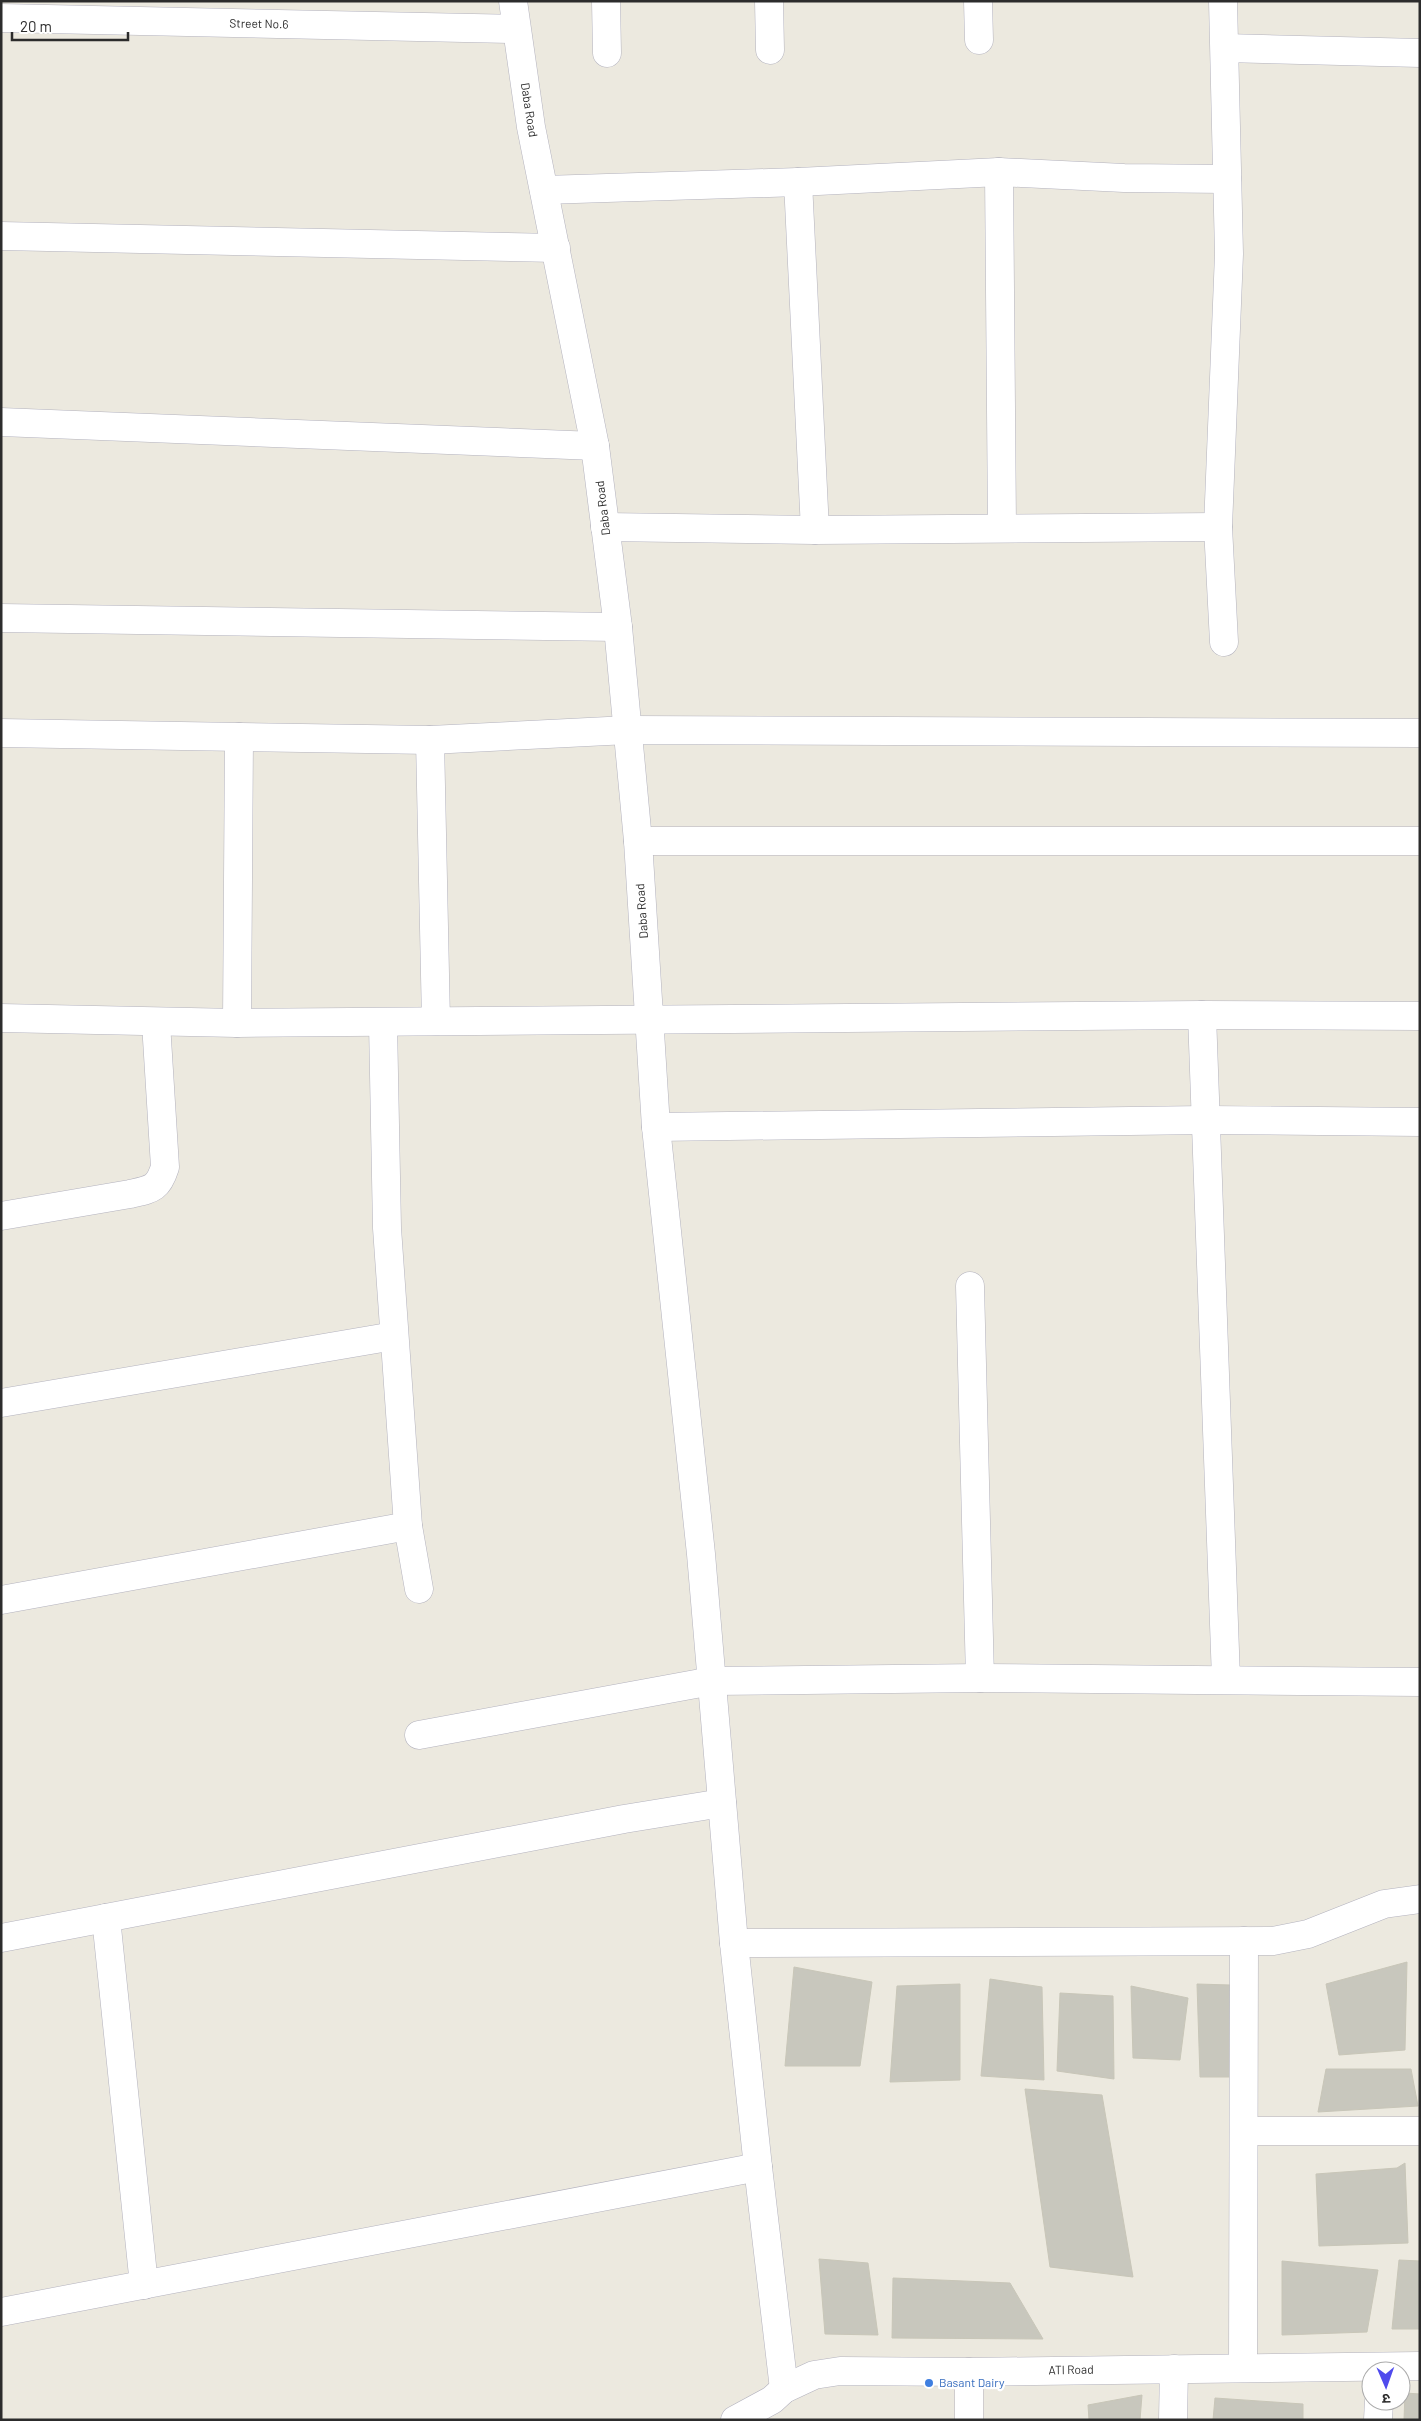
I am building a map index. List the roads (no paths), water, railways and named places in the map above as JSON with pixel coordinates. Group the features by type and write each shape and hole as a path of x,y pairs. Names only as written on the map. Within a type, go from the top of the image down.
{"street":[{"name":"Daba Road","path":"513,1 531,127 595,446 618,628 638,841 656,1127 701,1554 734,1943 784,2389"},
{"path":"606,1 607,53"},
{"path":"769,1 770,50"},
{"path":"978,1 979,40"},
{"path":"1223,1 1229,254 1218,527 1224,642"},
{"name":"Street No.6","path":"1,18 516,29"},
{"path":"1225,48 1420,53"},
{"path":"544,190 798,182 999,172 1124,178 1227,178"},
{"path":"999,172 1002,528"},
{"path":"798,182 815,530"},
{"path":"1,236 556,248"},
{"path":"1,422 595,446"},
{"path":"605,527 815,530 1218,527"},
{"path":"1,618 618,628"},
{"path":"1,733 430,740 628,730 1420,733"},
{"path":"237,1023 240,737"},
{"path":"430,740 436,1021"},
{"path":"638,841 1420,841"},
{"path":"1202,1016 1226,1679"},
{"path":"1,1018 156,1023 383,1023 436,1021 1420,1016"},
{"path":"1,1216 130,1194 151,1189 160,1182 165,1167 156,1023"},
{"path":"383,1023 387,1228 408,1526 419,1589"},
{"path":"656,1127 1205,1120 1420,1122"},
{"path":"970,1286 980,1678"},
{"path":"1,1403 394,1336"},
{"path":"1,1600 408,1526"},
{"path":"419,1735 712,1681 980,1678 1420,1682"},
{"path":"1,1938 624,1819 722,1803"},
{"path":"734,1943 1273,1941 1308,1934 1384,1904 1420,1899"},
{"path":"106,1918 144,2285"},
{"path":"1243,2367 1244,1941"},
{"path":"1244,2131 1420,2131"},
{"path":"1,2312 758,2167"},
{"name":"ATI Road","path":"735,2420 772,2400 784,2389 814,2375 840,2370 969,2372 1243,2367 1361,2368"},
{"path":"1172,2420 1174,2368"},
{"path":"969,2372 969,2420"}],"place":[{"name":"Basant Dairy","path":"929,2383"}]}
